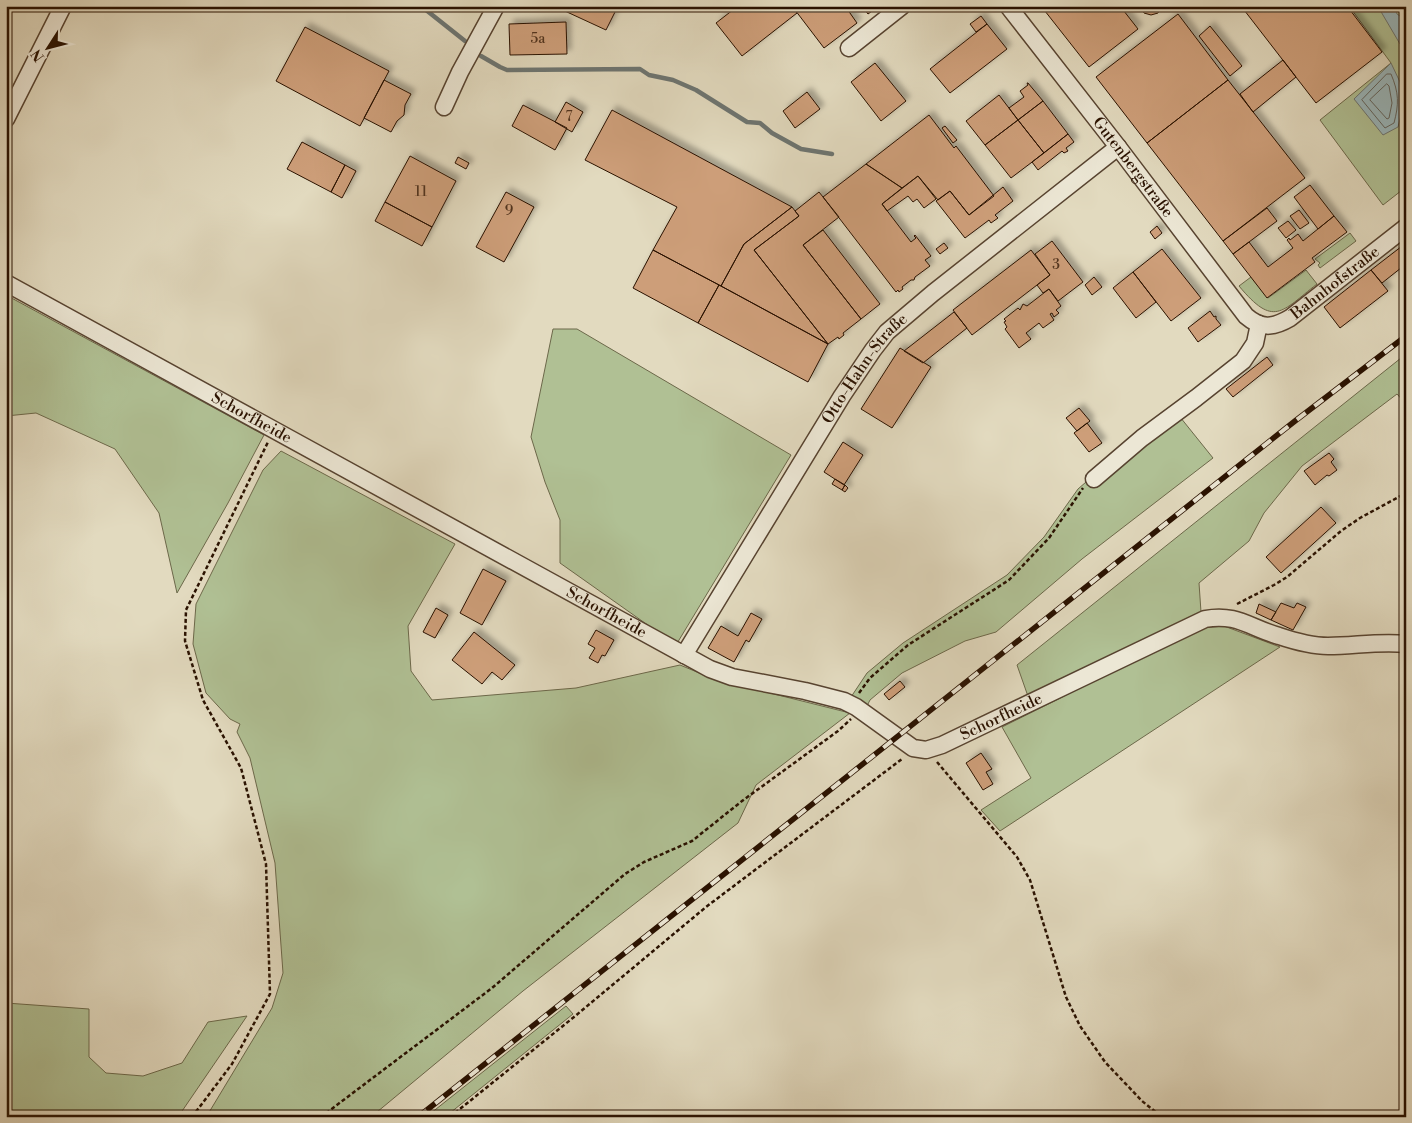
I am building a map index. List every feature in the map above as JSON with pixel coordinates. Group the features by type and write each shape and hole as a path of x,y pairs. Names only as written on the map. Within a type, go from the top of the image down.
{"street":[{"path":"6,119 63,6"},
{"path":"444,107 496,6"},
{"path":"849,48 902,6"},
{"name":"Gutenbergstraße","path":"1008,6 1246,316 1259,324"},
{"name":"Otto-Hahn-Straße","path":"684,655 842,396 872,350 887,332 933,293 1118,147"},
{"name":"Bahnhofstraße","path":"1259,324 1269,326 1280,324 1299,313 1406,227"},
{"name":"Schorfheide","path":"6,283 710,669 732,677 844,701 856,707 906,744 922,750 942,745 1195,623 1215,617 1228,617 1240,620 1277,636 1316,645 1390,642 1406,644"},
{"path":"1094,479 1142,438 1243,361 1255,343 1259,324"}],"path":[{"path":"192,1117 232,1064 270,994 266,864 241,768 203,700 185,641 186,610 274,430"},
{"path":"321,1117 492,988 625,874 644,862 692,841 742,801 848,723 853,716 859,693 865,684 908,645 1009,580 1049,538 1082,490 1094,479"},
{"path":"1228,617 1233,606 1287,577 1341,531 1360,518 1406,493"},
{"path":"450,1117 574,1017 706,906 902,759 922,750 1017,857 1030,880 1066,997 1080,1026 1105,1062 1142,1101 1162,1117"}],"green space":[{"path":"1349,6 1406,6 1406,187 1383,205 1320,120 1391,63"},
{"path":"1350,233 1356,241 1320,268 1318,265 1320,263 1315,259"},
{"path":"1306,270 1317,284 1295,302 1278,311 1270,311 1261,307 1239,286 1251,277 1268,298"},
{"path":"6,295 264,435 177,593 159,513 115,449 36,413 6,416"},
{"path":"553,329 577,329 791,455 676,645 560,563 560,520 545,482 531,437"},
{"path":"1406,354 1406,404 1397,394 1302,466 1264,513 1249,541 1199,583 1201,612 1030,702 1017,665"},
{"path":"1172,407 1213,458 1082,559 996,632 965,641 902,673 870,700 866,708 849,700 867,673 903,643 1007,575 1044,537 1078,489"},
{"path":"281,451 455,544 408,626 411,671 432,700 576,688 680,665 714,679 850,713 756,785 738,823 523,991 371,1117 210,1117 208,1114 272,1008 283,973 275,863 250,758 237,732 240,724 230,719 206,693 193,644 196,604 263,470"},
{"path":"1224,626 1280,647 1000,831 981,810 1031,778 1002,727 1201,628"},
{"path":"6,1003 89,1009 89,1057 106,1073 143,1076 182,1063 208,1022 247,1016 178,1117 6,1117"},
{"path":"566,1006 573,1014 445,1117 426,1117"}],"water":[{"path":"1376,6 1394,6 1397,14 1406,20 1406,50 1400,44"},
{"path":"1391,63 1400,82 1404,103 1398,127 1383,135 1354,99"}],"building":[{"path":"554,6 618,6 606,30"},
{"path":"738,6 792,6 797,13 742,56 716,23"},
{"path":"792,6 845,6 857,23 824,48"},
{"path":"862,6 879,6 868,14"},
{"path":"1041,6 1120,6 1138,29 1089,67"},
{"path":"1140,6 1162,6 1158,13 1151,15 1144,13"},
{"path":"1241,6 1347,6 1382,52 1316,103"},
{"path":"1178,14 1228,80 1147,143 1096,77"},
{"path":"981,16 987,24 976,32 970,24"},
{"path":"566,22 567,54 510,55 509,24"},
{"path":"987,24 1007,49 950,93 930,69"},
{"path":"1210,26 1242,66 1230,76 1199,36"},
{"path":"305,27 389,71 360,126 276,81"},
{"path":"1283,60 1296,77 1253,112 1240,94"},
{"path":"875,63 906,101 881,121 851,82"},
{"path":"384,80 411,94 405,105 404,115 397,121 391,132 364,118"},
{"path":"1228,80 1305,178 1223,241 1147,143"},
{"path":"1027,83 1043,101 1018,120 1009,108 1024,97 1020,91 1028,85"},
{"path":"807,92 820,109 795,128 783,111"},
{"path":"999,95 1018,120 985,145 966,121"},
{"path":"1043,101 1068,134 1044,153 1018,120"},
{"path":"566,102 583,112 572,132 555,122"},
{"path":"523,105 567,128 555,150 512,126"},
{"path":"612,110 792,207 744,244 721,286 653,250 677,207 585,160"},
{"path":"929,115 954,148 956,146 994,196 969,215 950,191 938,200 918,176 902,188 866,164"},
{"path":"1018,120 1044,153 1011,178 985,145"},
{"path":"945,126 957,140 953,143 942,128"},
{"path":"1068,134 1074,142 1066,148 1068,151 1064,153 1062,151 1038,170 1032,162"},
{"path":"302,142 345,165 331,192 287,169"},
{"path":"410,156 456,181 432,227 385,202"},
{"path":"458,157 469,163 466,169 455,163"},
{"path":"866,164 902,188 882,204 911,242 916,238 915,235 931,256 925,260 930,266 915,277 914,280 911,280 902,287 903,289 899,292 898,290 896,292 823,197"},
{"path":"345,165 356,171 342,198 331,192"},
{"path":"918,176 936,199 924,208 917,199 913,202 908,196 887,211 882,204"},
{"path":"1310,185 1334,216 1318,229 1294,197"},
{"path":"1003,187 1013,201 995,215 998,218 991,223 989,220 965,238 936,201 950,191 969,215"},
{"path":"506,192 534,207 504,262 476,247"},
{"path":"819,192 839,217 803,245 861,319 843,333 844,335 839,339 838,337 828,344 754,250 799,216 795,211"},
{"path":"385,202 432,227 422,246 375,221"},
{"path":"792,207 799,216 754,250 828,344 721,286 744,244"},
{"path":"1267,208 1277,221 1233,254 1223,241"},
{"path":"1299,210 1309,223 1300,229 1290,216"},
{"path":"1334,216 1347,232 1312,258 1315,262 1267,298 1233,254 1249,242 1268,267 1293,248 1287,240 1289,238 1290,240 1298,234 1303,241"},
{"path":"1288,221 1296,230 1286,238 1278,228"},
{"path":"1157,226 1162,233 1155,239 1150,232"},
{"path":"823,230 880,304 861,319 803,245"},
{"path":"1052,241 1083,282 1058,301 1049,289 1043,293 1037,285 1050,275 1035,254"},
{"path":"944,243 948,248 940,254 936,249"},
{"path":"1406,243 1406,264 1382,283 1371,270"},
{"path":"1162,249 1201,298 1171,321 1133,272"},
{"path":"653,250 719,285 698,323 633,288"},
{"path":"1031,250 1050,275 972,335 953,310"},
{"path":"1371,270 1388,291 1340,328 1324,307"},
{"path":"1133,272 1156,302 1136,318 1113,288"},
{"path":"1094,277 1102,287 1092,295 1085,285"},
{"path":"719,285 828,344 808,382 698,323"},
{"path":"1049,289 1061,306 1056,310 1059,313 1054,317 1052,313 1050,314 1054,320 1043,328 1039,323 1026,333 1031,339 1019,348 1005,329 1007,327 1004,319 1018,308 1020,310 1023,304 1027,306"},
{"path":"1210,311 1214,317 1216,316 1221,325 1198,342 1188,328"},
{"path":"954,312 967,328 923,363 904,351"},
{"path":"900,348 931,367 892,428 861,409"},
{"path":"1267,357 1273,365 1233,397 1226,389"},
{"path":"1079,408 1090,421 1077,431 1066,418"},
{"path":"1087,423 1102,443 1089,452 1074,433"},
{"path":"843,442 863,455 844,485 824,472"},
{"path":"1329,453 1334,459 1331,462 1337,470 1329,476 1327,475 1315,485 1304,471"},
{"path":"835,479 845,485 842,490 832,484"},
{"path":"845,485 848,488 845,492 842,490"},
{"path":"1321,507 1336,523 1281,573 1266,557"},
{"path":"483,569 506,581 482,625 460,613"},
{"path":"1281,603 1294,608 1297,603 1306,607 1293,630 1271,620"},
{"path":"1259,604 1276,612 1271,620 1256,613"},
{"path":"436,608 448,615 435,638 423,632"},
{"path":"751,613 762,619 749,642 746,640 734,662 708,648 721,626 738,636"},
{"path":"596,630 614,640 605,656 602,655 598,663 589,658 595,648 588,644"},
{"path":"474,632 515,665 502,680 492,672 482,684 452,660"},
{"path":"900,681 905,687 889,700 884,694"},
{"path":"981,753 992,769 986,772 993,784 983,790 966,763"}],"waterway":[{"path":"421,6 465,41"},
{"path":"481,56 507,70 640,69 649,75 673,80 696,90 747,122 760,123 772,133 801,149 832,154"}],"railway":[{"path":"418,1117 1295,421 1406,336"}]}
